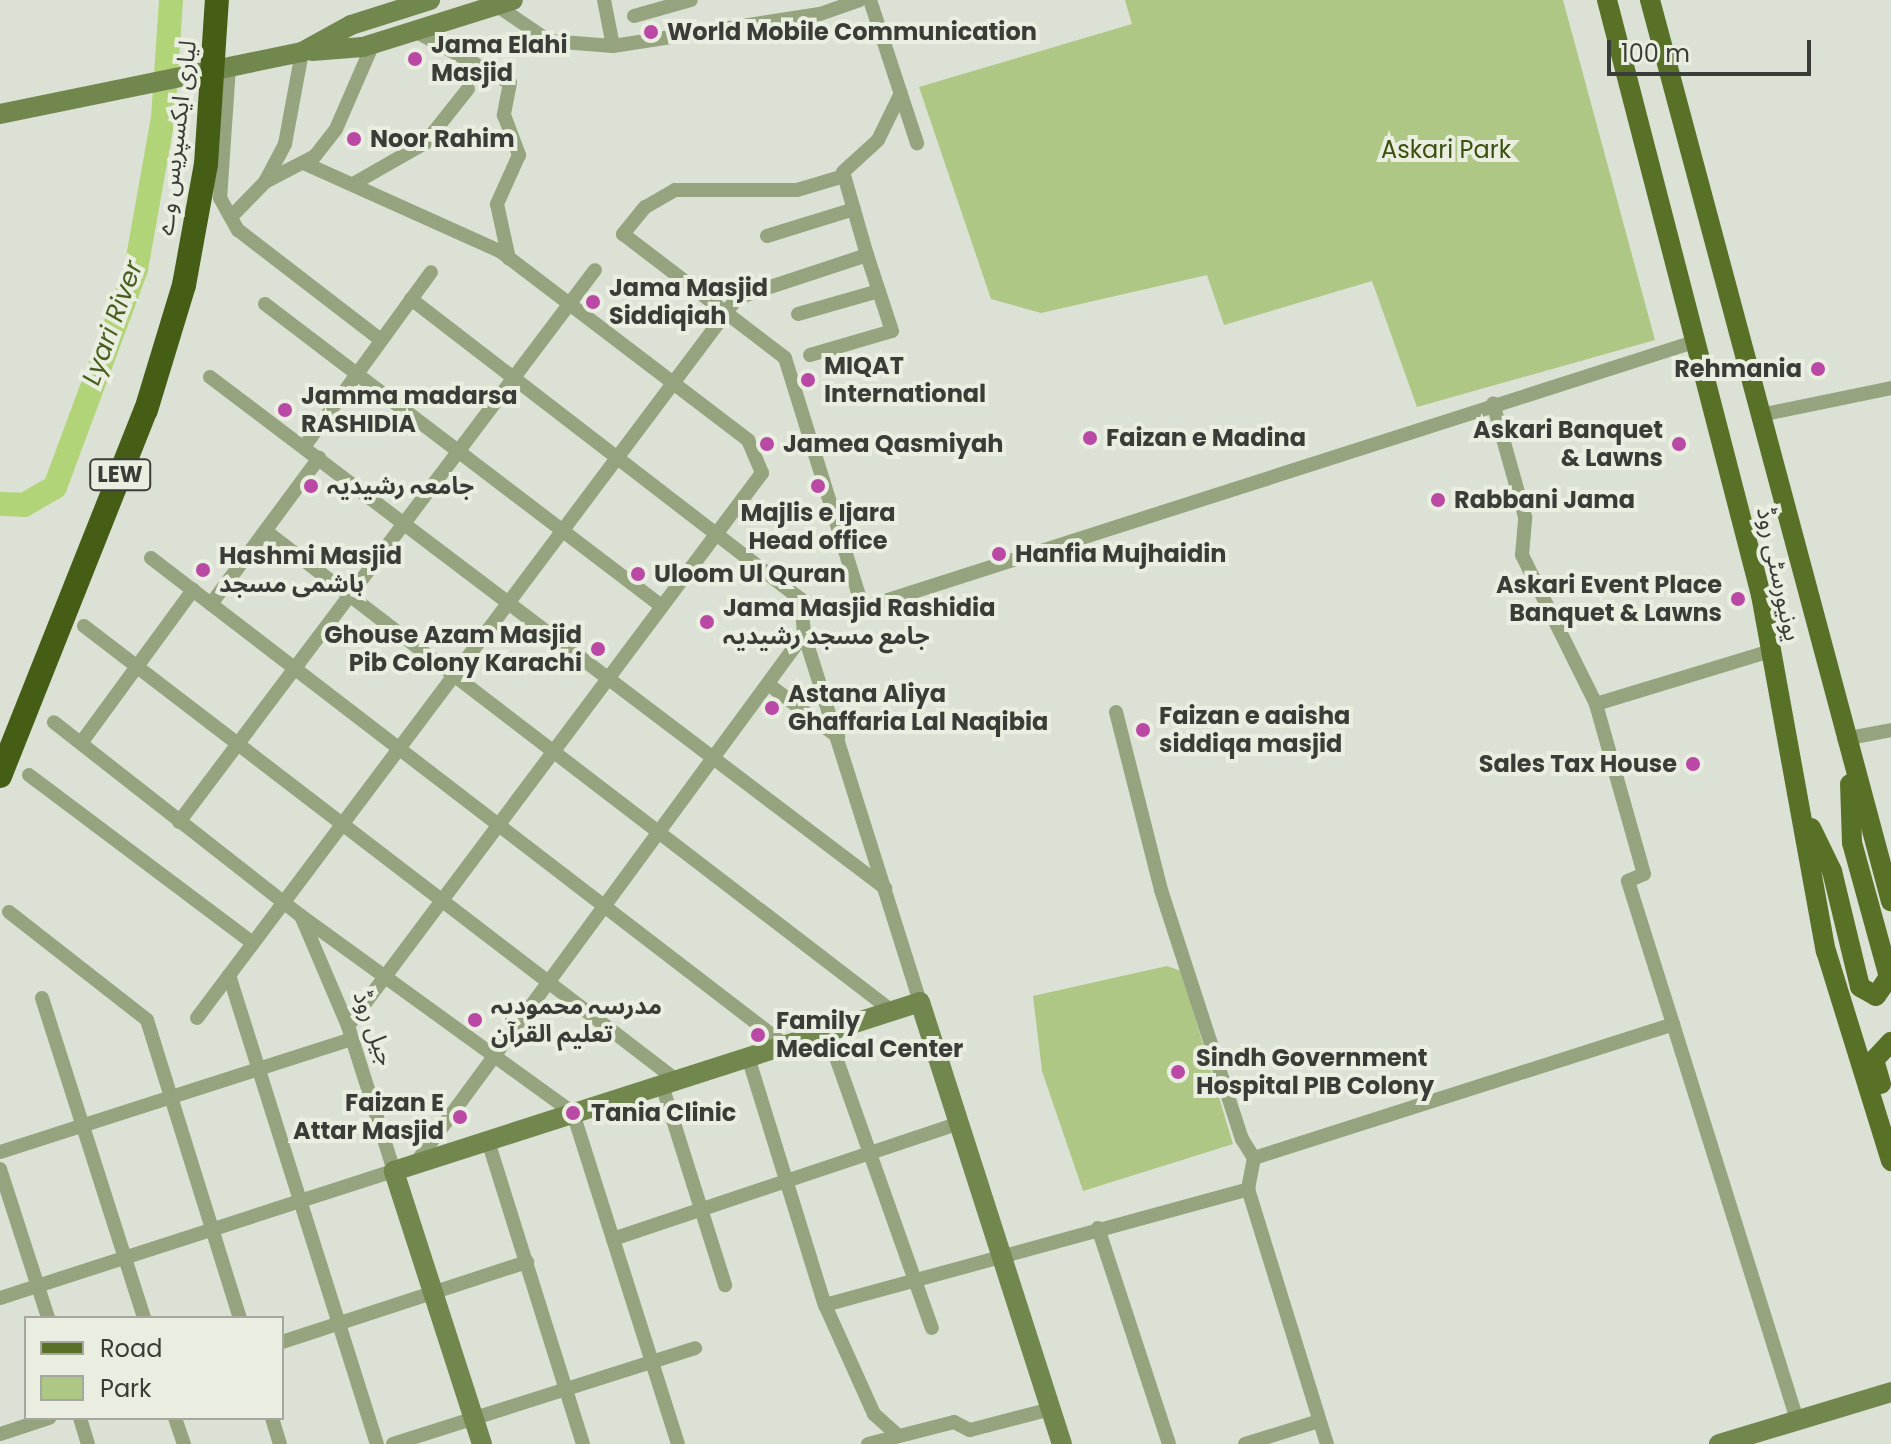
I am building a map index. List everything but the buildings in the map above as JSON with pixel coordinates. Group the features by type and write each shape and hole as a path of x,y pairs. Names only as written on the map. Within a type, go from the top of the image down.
{"highway":[{"name":"لیاری ایکسپریس وے","path":"0,776 173,327 206,164 217,0"}],"main road":[{"name":"یونیورسٹی روڈ","path":"1607,0 1697,341 1770,651 1826,951 1891,1161"},
{"name":"یونیورسٹی روڈ","path":"1650,0 1760,415 1813,599 1846,748 1891,901"},
{"path":"1795,797 1832,871 1860,987 1876,996 1889,977 1852,843 1846,748"},
{"path":"1891,1042 1874,1060 1891,1131"}],"street":[{"path":"302,52 351,25 430,0"},
{"path":"604,0 613,46"},
{"path":"634,16 691,0"},
{"path":"0,114 43,101 302,52 373,44 504,3 549,41 613,46 820,14 860,0"},
{"path":"870,0 917,143"},
{"path":"415,31 510,83 504,115 519,155 497,204 509,259"},
{"path":"265,182 306,164 336,129 373,44"},
{"path":"231,217 265,182 285,144 302,52"},
{"path":"225,68 220,198 231,217 381,340"},
{"path":"353,184 425,143 468,89"},
{"path":"901,93 878,140 844,176 797,190 675,190 645,207 623,234 785,358 863,608 1493,403 1697,341"},
{"path":"0,1152 171,1097 350,1032 385,976 441,900 762,473 748,440 509,259 451,224 421,221 353,184 306,164"},
{"path":"810,355 892,331 844,176"},
{"path":"767,236 854,209"},
{"path":"197,1018 737,298 867,255"},
{"path":"179,822 595,270"},
{"path":"304,447 431,272"},
{"path":"798,314 879,291"},
{"path":"411,299 619,455 801,599 804,634 1062,1444"},
{"path":"265,304 662,606"},
{"path":"210,377 885,888"},
{"path":"1760,415 1891,388"},
{"path":"1493,403 1525,517 1522,555 1596,704 1644,874 1628,881 1797,1420"},
{"path":"211,604 319,458"},
{"path":"267,532 660,830 892,1011"},
{"path":"151,558 785,1045"},
{"path":"81,743 193,590"},
{"path":"84,626 548,982 669,1083 699,1209 725,1285"},
{"path":"415,1164 804,634"},
{"path":"1596,704 1770,651"},
{"path":"768,684 838,737"},
{"path":"1116,712 1161,890 1242,1139 1254,1158 1248,1189 1327,1444"},
{"name":"جیل روڈ","path":"54,722 179,822 285,900 301,916 350,1032 482,1444"},
{"path":"1846,748 1891,730"},
{"path":"29,775 253,943"},
{"path":"9,912 147,1020 239,1316"},
{"path":"301,916 573,1113 678,1444"},
{"path":"229,975 377,1444"},
{"path":"42,998 143,1316"},
{"path":"0,1298 920,1002"},
{"path":"1254,1158 1673,1024"},
{"path":"827,1032 932,1328"},
{"path":"748,1057 825,1305 874,1414 896,1434"},
{"path":"613,1239 868,1151 960,1123"},
{"path":"488,1141 583,1444"},
{"path":"0,1169 47,1316"},
{"path":"825,1305 1002,1251 1248,1189"},
{"path":"1098,1228 1169,1444"},
{"path":"284,1341 527,1262"},
{"path":"393,1444 695,1348"},
{"path":"1719,1444 1891,1392"},
{"path":"868,1444 896,1434 954,1422 968,1437 1051,1409"},
{"path":"0,1434 43,1420"},
{"path":"81,1420 88,1444"},
{"path":"176,1420 184,1444"},
{"path":"273,1420 280,1444"},
{"path":"1245,1444 1319,1421"}],"green space":[{"name":"Askari Park","path":"1125,0 1563,0 1655,340 1417,407 1372,281 1224,325 1207,275 1041,313 991,299 919,87 1132,24"},
{"path":"1167,966 1181,971 1233,1144 1083,1191 1042,1071 1033,996"}],"waterway":[{"name":"Lyari River","path":"0,504 24,505 55,487 136,269 163,118 171,0"}],"place":[{"name":"World Mobile Communication","path":"651,32"},
{"name":"Jama Elahi Masjid","path":"415,59"},
{"name":"Noor Rahim","path":"354,139"},
{"name":"Jama Masjid Siddiqiah","path":"593,302"},
{"name":"Rehmania","path":"1818,369"},
{"name":"MIQAT International","path":"808,380"},
{"name":"Jamma madarsa RASHIDIA","path":"285,410"},
{"name":"Faizan e Madina","path":"1090,438"},
{"name":"Jamea Qasmiyah","path":"767,444"},
{"name":"Askari Banquet & Lawns","path":"1679,444"},
{"name":"جامعہ رشیدیہ","path":"311,486"},
{"name":"Majlis e Ijara Head office","path":"818,486"},
{"name":"Rabbani Jama","path":"1438,500"},
{"name":"Hanfia Mujhaidin","path":"999,554"},
{"name":"Hashmi Masjid ہاشمی مسجد","path":"203,570"},
{"name":"Uloom Ul Quran","path":"638,574"},
{"name":"Askari Event Place Banquet & Lawns","path":"1738,599"},
{"name":"Jama Masjid Rashidia جامع مسجد رشیدیہ","path":"707,622"},
{"name":"Ghouse Azam Masjid Pib Colony Karachi","path":"598,649"},
{"name":"Astana Aliya Ghaffaria Lal Naqibia","path":"772,708"},
{"name":"Faizan e aaisha siddiqa masjid","path":"1143,730"},
{"name":"Sales Tax House","path":"1693,764"},
{"name":"مدرسہ محمودیہ تعلیم القرآن","path":"475,1020"},
{"name":"Family Medical Center","path":"758,1035"},
{"name":"Sindh Government Hospital PIB Colony","path":"1178,1072"},
{"name":"Tania Clinic","path":"573,1113"},
{"name":"Faizan E Attar Masjid","path":"460,1117"}]}
